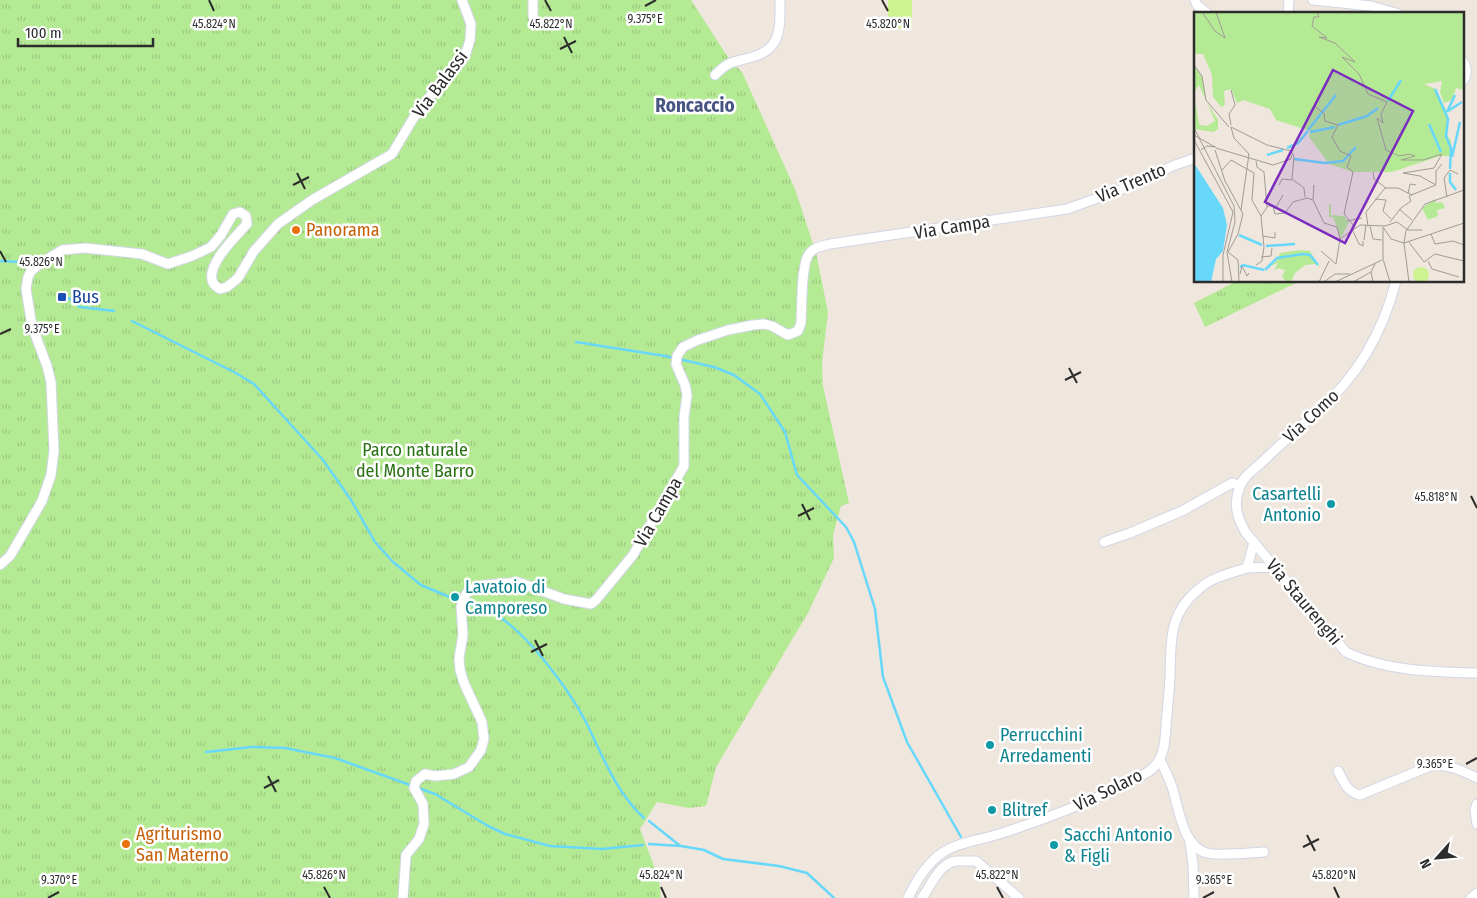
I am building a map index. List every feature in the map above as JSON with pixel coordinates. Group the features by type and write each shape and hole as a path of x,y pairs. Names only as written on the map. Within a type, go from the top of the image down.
{"street":[{"name":"Via Balassi","path":"0,565 10,556 42,501 54,451 51,382 32,326 26,289 31,271 38,264 62,250 85,248 142,254 168,264 211,247 222,235 233,214 240,212 246,216 248,224 226,248 212,273 214,285 220,289 227,287 238,278 254,251 278,224 312,200 392,154 414,117 465,56 470,40 471,24 462,0"},
{"path":"532,16 533,0"},
{"path":"715,75 731,62 761,54 772,47 778,37 780,0"},
{"path":"1194,0 1206,12"},
{"path":"1319,0 1371,6 1392,12"},
{"path":"1464,64 1467,68 1465,76"},
{"path":"1465,76 1477,70"},
{"name":"Via Trento","path":"1067,209 1120,190 1175,164 1194,159"},
{"name":"Via Campa","path":"403,898 406,855 419,839 424,824 423,804 415,784 425,774 435,776 454,774 469,767 481,750 484,739 482,722 460,670 459,658 463,635 461,607 463,599 469,590 484,585 518,582 564,599 591,604 596,600 633,555 682,473 684,466 684,417 687,396 685,385 676,364 677,356 683,347 741,327 764,324 772,326 788,335 798,331 801,323 804,271 808,254 814,249 830,244 1067,209"},
{"name":"Via Como","path":"1240,485 1246,477 1338,392 1363,361 1382,321 1396,282"},
{"path":"1104,542 1184,510 1232,483 1240,485 1236,502 1238,520 1254,542 1247,568"},
{"name":"Via Staurenghi","path":"1254,542 1346,652 1363,660 1404,668 1477,673"},
{"name":"Via Solaro","path":"908,898 926,867 942,853 957,846 1030,824 1097,798 1140,777 1152,768 1160,760 1165,745 1170,679 1169,648 1176,618 1190,597 1200,588 1217,578 1247,568 1276,567"},
{"path":"1160,760 1172,784 1182,822 1189,839 1193,864 1194,898"},
{"path":"1338,771 1347,788 1353,793 1360,795 1437,764 1459,770 1477,778"},
{"path":"1477,804 1475,810 1477,824"},
{"path":"1189,839 1197,849 1208,854 1264,852"},
{"path":"922,898 937,873 953,862 976,861 1019,898"},
{"path":"1471,898 1477,893"}],"green space":[{"name":"Parco naturale del Monte Barro","path":"0,0 691,0 731,62 742,72 795,189 816,253 828,312 822,363 823,386 849,503 841,506 833,535 834,558 808,613 716,767 706,806 689,808 657,802 640,829 659,879 661,898 0,898"},
{"path":"888,0 912,0 912,28 888,28"},
{"path":"1235,282 1298,282 1205,327 1194,303"}],"waterway":[{"path":"0,261 22,262"},
{"path":"67,297 80,307 114,311"},
{"path":"132,321 254,384 323,460 351,500 375,542 393,562 421,585 459,601"},
{"path":"576,342 665,356 714,367 734,375 760,394 785,432 797,475 846,527 854,542 875,609 883,677 907,742 961,837"},
{"path":"465,603 487,611 503,620 517,631 545,661 579,710 618,786 644,818"},
{"path":"206,752 252,747 285,748 335,758 435,794 505,834 550,846 602,849 643,845"},
{"path":"649,821 679,845"},
{"path":"649,844 704,850 723,859 779,866 807,873 834,898"}],"place":[{"name":"Panorama","path":"296,230"},
{"name":"Bus","path":"62,297"},
{"name":"Casartelli Antonio","path":"1331,504"},
{"name":"Lavatoio di Camporeso","path":"455,597"},
{"name":"Perrucchini Arredamenti","path":"990,745"},
{"name":"Blitref","path":"992,810"},
{"name":"Agriturismo San Materno","path":"126,844"},
{"name":"Sacchi Antonio & Figli","path":"1054,845"}],"district":[{"name":"Roncaccio","path":"695,105"}]}
